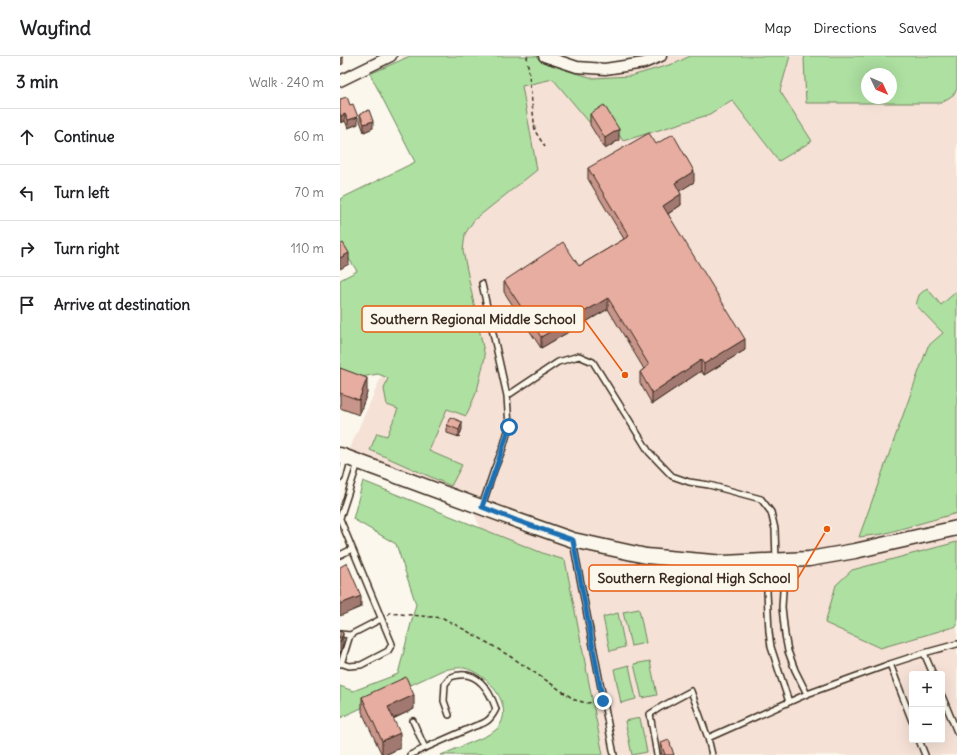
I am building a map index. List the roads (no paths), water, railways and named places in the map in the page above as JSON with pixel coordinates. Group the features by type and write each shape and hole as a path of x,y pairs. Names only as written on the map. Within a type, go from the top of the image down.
{"street":[{"path":"340,81 391,56"},
{"path":"544,56 577,67 605,69 644,62 661,56"},
{"path":"348,457 518,521 573,540 646,556 724,563 776,561 854,552 957,528"}],"lane":[{"path":"482,284 507,396 509,427 504,448 494,470 482,507"},
{"path":"507,396 558,362 579,356 593,362 649,452 672,476 689,482 709,485 761,498 771,512 775,529 776,561 782,577 782,607 788,651 795,670 807,694"},
{"path":"340,478 348,457"},
{"path":"348,457 340,518 392,644 388,651 361,665 348,666 341,663 350,635"},
{"path":"573,540 614,755"},
{"path":"340,555 352,549"},
{"path":"776,561 768,577 767,592 769,632 771,647 789,702"},
{"path":"340,634 350,635 381,619"},
{"path":"708,738 807,694 890,664 957,644"},
{"path":"924,653 932,671"},
{"path":"890,664 909,713"},
{"path":"410,755 475,726 483,724 492,716 496,708 491,695 479,681 466,674 457,675 452,677 445,684 444,701 449,714"},
{"path":"657,755 650,714 691,690 708,738 712,755"},
{"path":"945,704 957,732"},
{"path":"413,721 425,748"},
{"path":"920,743 925,755"}],"place":[{"name":"Southern Regional Middle School","path":"625,375"},
{"name":"Southern Regional High School","path":"827,529"}]}
